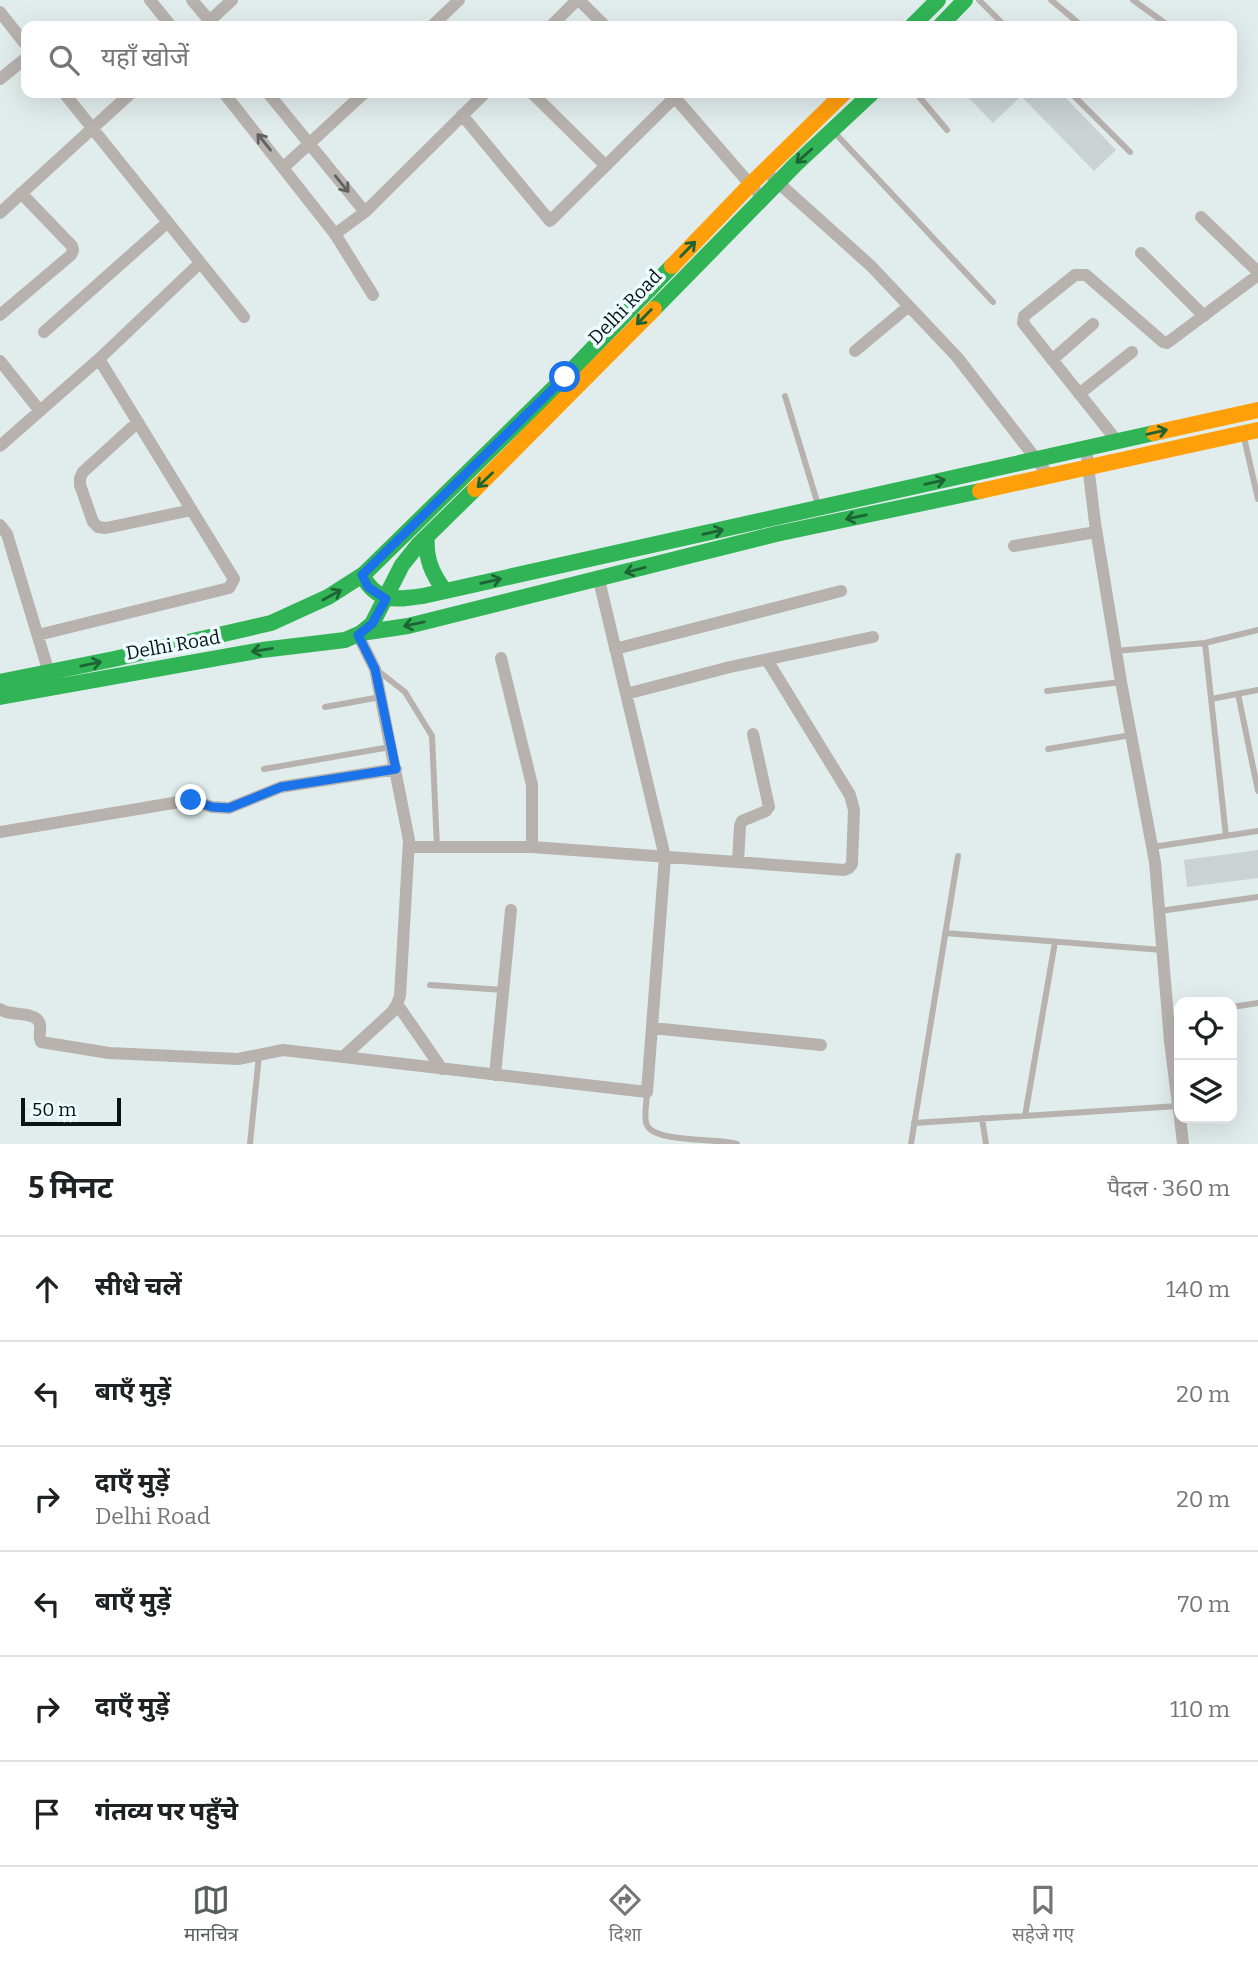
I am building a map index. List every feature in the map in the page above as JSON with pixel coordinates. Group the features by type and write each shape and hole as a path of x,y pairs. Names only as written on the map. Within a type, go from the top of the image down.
{"main road":[{"path":"917,21 938,0"},
{"path":"945,21 965,0"},
{"path":"0,682 271,623 328,597 362,575 565,377 750,186 771,177 840,98"},
{"name":"Delhi Road","path":"0,697 262,650 345,640 360,634 372,624 402,565 427,536 521,445 763,197 771,177 833,130 867,98"},
{"path":"362,575 368,587 386,599 412,598 1258,410"},
{"path":"360,634 408,626 776,534 1250,432"},
{"path":"427,536 427,559 445,591"},
{"path":"294,614 304,645"}],"street":[{"path":"150,0 167,21"},
{"path":"192,0 207,21"},
{"path":"212,21 232,0"},
{"path":"437,21 459,0"},
{"path":"557,21 581,1 600,21"},
{"path":"0,12 21,39"},
{"path":"0,79 21,62"},
{"path":"68,98 244,317"},
{"path":"0,213 126,98"},
{"path":"228,98 335,234 373,295"},
{"path":"272,98 365,212"},
{"path":"284,167 359,98"},
{"path":"335,234 365,212 480,98"},
{"path":"537,98 606,166"},
{"path":"462,115 550,221 670,98"},
{"path":"676,98 750,186 763,197"},
{"path":"771,177 871,266 957,357 1050,477"},
{"path":"0,315 73,250 21,193"},
{"path":"1117,441 1023,323 1024,316 1075,275 1080,274 1086,275 1163,342 1172,340 1258,274 1201,217"},
{"path":"44,332 167,222"},
{"path":"1141,253 1204,316"},
{"path":"0,446 99,359 200,262"},
{"path":"855,351 909,306"},
{"path":"1052,360 1093,324"},
{"path":"1079,394 1132,352"},
{"path":"38,635 229,589 234,579 99,359"},
{"path":"0,360 40,411"},
{"path":"138,422 83,472 80,485 93,522 98,527 106,528 192,510"},
{"path":"1086,448 1096,532 1152,847 1162,950 1174,1017"},
{"path":"0,525 7,534 6,555 38,635 49,673"},
{"path":"1014,546 1096,532"},
{"path":"0,1009 5,1013 33,1016 37,1019 40,1024 38,1037 45,1044 122,1054 239,1059 283,1050 647,1092 665,857 598,580"},
{"path":"615,649 842,591"},
{"path":"343,1057 392,1012 397,1004 409,847 407,823 375,669 360,634"},
{"path":"626,694 873,637"},
{"path":"501,657 532,785 532,847"},
{"path":"409,847 532,847 844,870 849,868 852,864 854,810 850,794 767,660"},
{"path":"737,862 742,821 766,811 769,807 753,734"},
{"path":"0,832 191,800 212,807 229,808 281,787 396,769"},
{"path":"495,1075 511,909"},
{"path":"397,1004 442,1069"},
{"path":"652,1028 821,1045"},
{"path":"1180,1123 1183,1144"}],"lane":[{"path":"979,0 1000,21"},
{"path":"1051,0 1076,21"},
{"path":"1133,0 1162,21"},
{"path":"920,98 947,130"},
{"path":"1076,98 1130,152"},
{"path":"833,130 993,302"},
{"path":"785,396 819,508"},
{"path":"1250,432 1258,499"},
{"path":"1116,651 1205,643 1258,630"},
{"path":"1205,643 1226,836"},
{"path":"375,669 405,692 432,736 437,847"},
{"path":"1047,691 1121,682"},
{"path":"1211,699 1258,690"},
{"path":"1238,694 1255,759 1258,791"},
{"path":"325,707 381,697"},
{"path":"1048,749 1131,735"},
{"path":"264,769 391,747"},
{"path":"1152,847 1258,831"},
{"path":"911,1144 958,856"},
{"path":"1159,911 1258,897"},
{"path":"946,933 1162,950"},
{"path":"1025,1116 1055,942"},
{"path":"430,985 503,990"},
{"path":"1237,1006 1258,1003"},
{"path":"250,1144 259,1055"},
{"path":"647,1092 646,1122 653,1132 668,1137 737,1144"},
{"path":"914,1123 1025,1116 1174,1112"},
{"path":"982,1118 986,1144"}],"building":[{"path":"969,98 1019,98 993,123"},
{"path":"1023,98 1066,98 1116,150 1094,171"},
{"path":"1258,850 1258,878 1187,887 1184,860"}],"traffic: fast":[{"path":"917,21 938,0"},
{"path":"945,21 965,0"},
{"path":"654,309 796,164 867,98"},
{"path":"0,682 271,623 328,597 364,574 565,377 672,266"},
{"path":"362,575 374,591 381,595 395,598 423,596 1154,433"},
{"path":"0,697 262,650 345,640 361,633 372,624 402,565 418,545 475,489"},
{"path":"361,633 408,626 776,534 980,491"},
{"path":"427,536 430,565 445,591"}],"traffic: slow":[{"path":"672,266 839,98"},
{"path":"475,489 654,309"},
{"path":"1154,433 1258,410"},
{"path":"980,491 1258,430"}],"route":[{"path":"191,800 220,809 229,808 281,787 396,769 375,669 358,635 372,624 386,599 368,587 362,575 565,377"}]}
